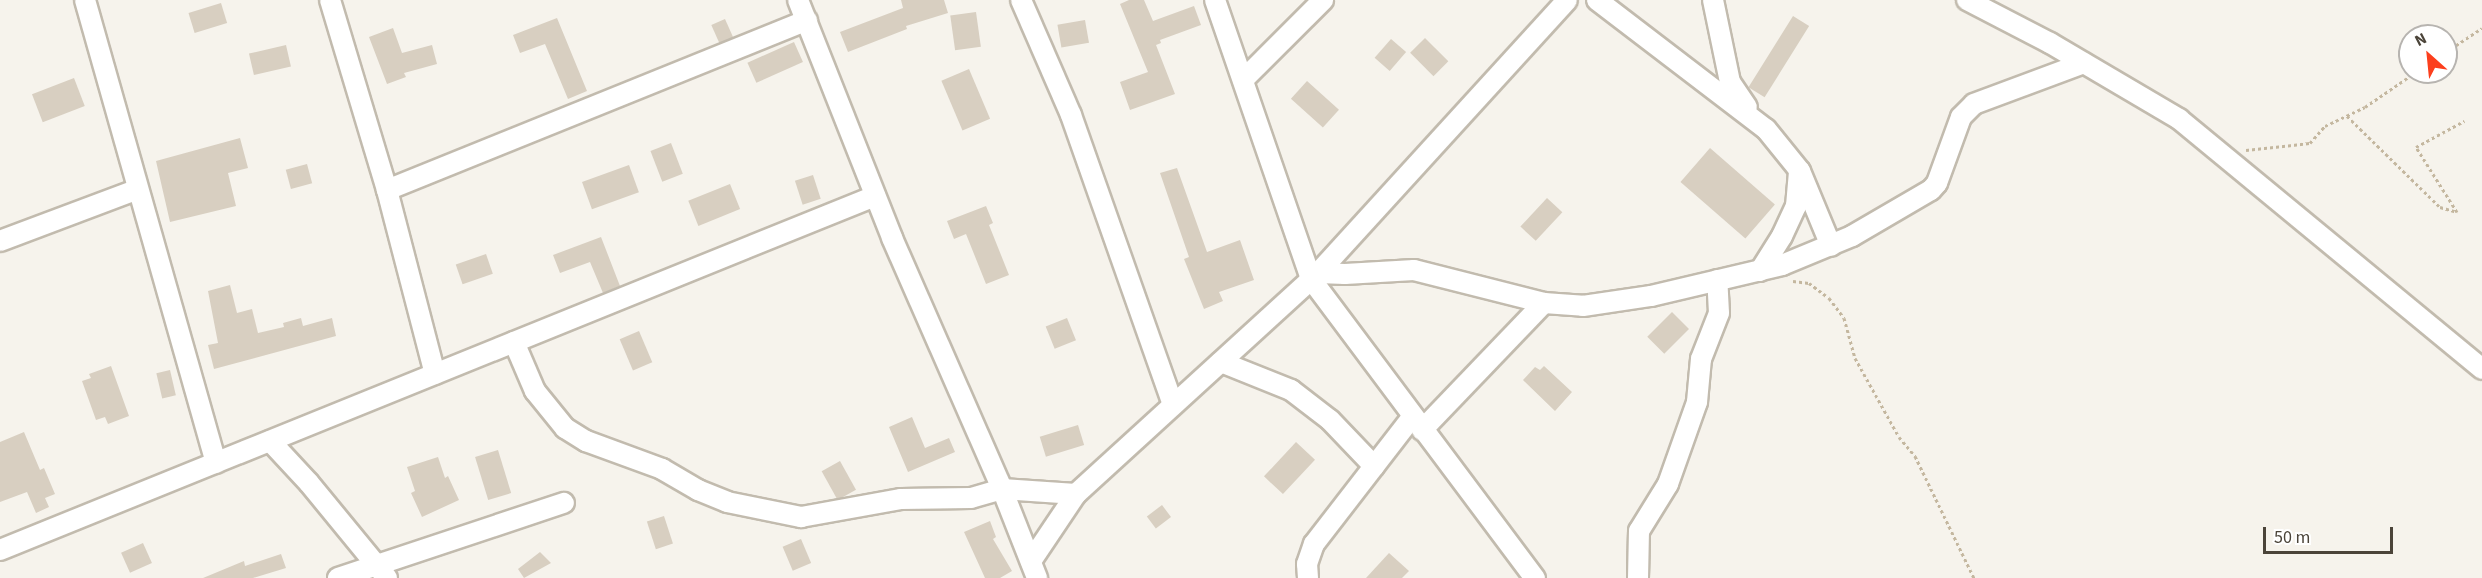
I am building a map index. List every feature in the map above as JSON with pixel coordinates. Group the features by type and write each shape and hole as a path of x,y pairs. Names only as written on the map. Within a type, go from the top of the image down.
{"street":[{"path":"84,0 216,463"},
{"path":"330,0 387,190 435,374"},
{"path":"798,0 875,196 1002,489 1034,569"},
{"path":"1021,0 1071,115 1173,404"},
{"path":"1215,0 1314,276 1417,423 1535,578"},
{"path":"1244,79 1323,0"},
{"path":"1034,569 1076,494 1314,276 1567,0"},
{"path":"1596,0 1756,121 1780,144 1800,171 1831,246"},
{"path":"1713,0 1730,82 1756,121"},
{"path":"1967,0 2084,63 2179,119 2482,369"},
{"path":"387,190 807,20"},
{"path":"1314,276 1414,270 1544,303 1583,306 1651,296 1782,265 1831,246 1931,190 1937,183 1961,117 1974,104 2084,63"},
{"path":"1760,271 1782,236 1796,206 1800,171"},
{"path":"0,241 138,189"},
{"path":"0,550 875,196"},
{"path":"1638,578 1639,531 1668,484 1698,402 1701,360 1719,313 1717,279"},
{"path":"1308,578 1307,564 1314,544 1374,466 1544,303"},
{"path":"514,342 535,391 565,428 586,441 662,469 698,490 727,502 801,517 902,499 971,498 1002,489 1076,494"},
{"path":"1221,362 1291,390 1330,420 1374,466"},
{"path":"270,441 382,571"},
{"path":"338,578 382,571 564,503"}],"path":[{"path":"2458,44 2482,28"},
{"path":"2221,153 2310,143 2325,126 2365,107 2399,84"},
{"path":"2346,116 2440,207 2457,212 2416,147 2464,121"},
{"path":"1760,271 1784,280 1809,283 1829,298 1844,318 1855,358 1899,437 1915,456 1974,578"}],"building":[{"path":"901,0 944,0 948,13 906,26 907,29 848,52 840,32 903,8"},
{"path":"1129,0 1144,0 1153,21 1194,6 1201,25 1160,40 1161,43 1156,45 1175,94 1130,110 1120,82 1148,72 1120,4"},
{"path":"221,3 227,23 195,33 188,13"},
{"path":"976,12 981,47 955,50 950,16"},
{"path":"1793,16 1809,26 1765,97 1748,87"},
{"path":"557,18 587,91 568,99 545,44 520,53 513,35"},
{"path":"725,19 733,37 719,43 711,25"},
{"path":"1085,20 1089,43 1061,48 1057,25"},
{"path":"393,28 402,53 432,45 437,64 404,73 406,77 387,84 369,37"},
{"path":"1425,38 1448,61 1433,76 1410,53"},
{"path":"1391,39 1406,52 1390,71 1375,58"},
{"path":"794,42 803,62 756,83 747,63"},
{"path":"286,45 291,66 254,75 249,54"},
{"path":"969,69 990,119 962,130 941,81"},
{"path":"74,78 85,106 43,122 32,94"},
{"path":"1307,81 1339,110 1323,128 1291,99"},
{"path":"240,138 248,168 228,173 236,206 170,222 156,161"},
{"path":"671,143 683,174 662,182 650,151"},
{"path":"1710,148 1775,204 1745,238 1680,182"},
{"path":"307,164 312,183 291,189 286,170"},
{"path":"629,165 639,192 592,209 582,182"},
{"path":"1177,168 1207,252 1240,240 1254,280 1219,292 1223,301 1204,309 1184,259 1189,257 1160,173"},
{"path":"813,175 821,199 803,205 795,181"},
{"path":"730,184 740,209 698,226 688,201"},
{"path":"1547,198 1562,212 1536,241 1520,227"},
{"path":"986,206 993,223 989,225 1009,275 986,284 966,234 954,239 947,221"},
{"path":"601,237 620,286 603,293 590,262 560,273 553,255"},
{"path":"486,254 493,274 463,284 456,264"},
{"path":"230,285 237,313 252,309 258,333 284,327 283,323 301,318 303,326 332,318 336,336 214,369 208,345 218,343 208,291"},
{"path":"1672,312 1689,329 1664,354 1647,337"},
{"path":"1067,318 1076,340 1055,349 1046,327"},
{"path":"639,331 652,362 633,371 620,339"},
{"path":"111,366 129,416 108,424 105,417 96,420 82,381 91,378 89,374"},
{"path":"1544,366 1572,392 1555,411 1523,380 1535,367 1540,370"},
{"path":"170,370 176,395 162,398 156,373"},
{"path":"912,417 925,448 949,438 955,452 908,472 889,427"},
{"path":"1078,425 1084,445 1046,457 1040,437"},
{"path":"24,432 40,470 44,468 55,494 45,498 49,507 36,513 27,492 0,502 0,442"},
{"path":"1296,442 1315,460 1283,494 1264,476"},
{"path":"498,450 511,493 488,500 475,457"},
{"path":"438,457 445,478 448,476 459,500 422,517 411,493 415,491 407,467"},
{"path":"840,461 856,490 838,500 822,471"},
{"path":"1162,505 1171,517 1156,528 1147,516"},
{"path":"664,516 673,544 656,549 647,522"},
{"path":"990,521 996,537 993,539 1012,571 1000,578 985,578 964,532"},
{"path":"801,539 811,563 793,571 783,547"},
{"path":"143,543 152,563 130,573 121,553"},
{"path":"540,552 551,563 524,578 518,569"},
{"path":"1389,553 1409,571 1402,578 1366,578"},
{"path":"281,554 286,568 253,578 203,578 244,561 245,566"}]}
